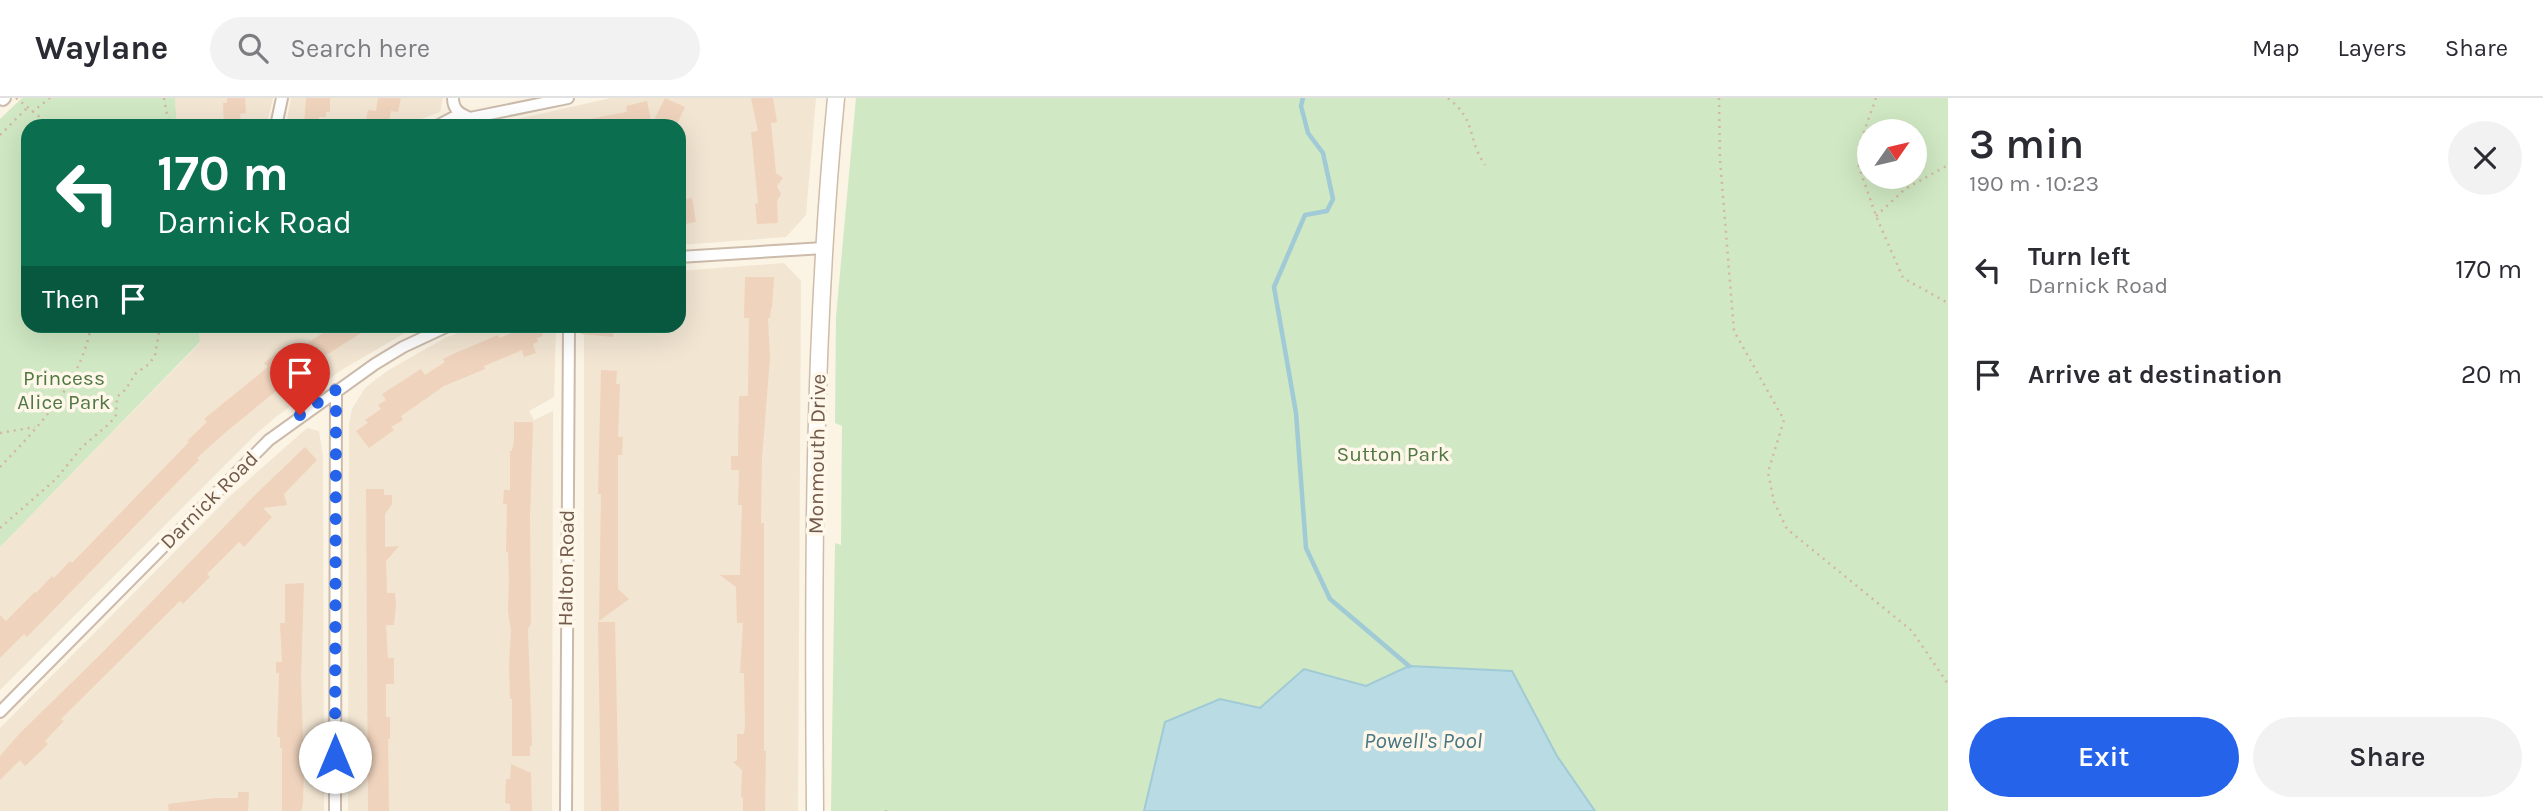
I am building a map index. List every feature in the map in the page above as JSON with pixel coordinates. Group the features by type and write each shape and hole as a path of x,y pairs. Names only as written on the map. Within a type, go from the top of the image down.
{"street":[{"path":"278,119 282,98"},
{"path":"453,98 455,108 460,114 470,118 568,98"},
{"name":"Monmouth Drive","path":"815,811 814,608 824,248 836,98"},
{"path":"450,119 460,114"},
{"path":"686,257 824,248"},
{"name":"Darnick Road","path":"0,712 255,453 336,390 403,347 433,333"},
{"name":"Halton Road","path":"566,811 569,333"},
{"path":"335,811 336,390"}],"path":[{"path":"16,98 42,119"},
{"path":"32,112 50,98"},
{"path":"164,98 168,119"},
{"path":"1448,98 1462,110 1469,121 1477,152 1485,165"},
{"path":"1719,98 1720,160 1734,331 1784,420 1768,472 1774,502 1787,529 1912,631 1948,684"},
{"path":"1876,98 1859,146 1860,167 1876,215 1903,278 1948,303"},
{"path":"0,135 27,108"},
{"path":"1876,215 1905,189 1948,165"},
{"path":"0,467 52,410 70,383 81,360 89,333"},
{"path":"0,528 56,479 82,447 110,424 116,415 117,397 126,389 135,374 155,356 159,333"},
{"path":"0,433 36,427"}],"shaded area":[{"path":"175,98 273,98 268,119 176,119"},
{"path":"291,98 443,98 440,112 421,119 287,119"},
{"path":"611,98 816,98 806,215 786,237 686,244 686,119 516,119"},
{"path":"784,263 801,281 798,811 584,811 584,333 686,333 686,270"},
{"path":"199,333 405,333 343,369 256,434 0,690 0,547 200,343"},
{"path":"458,333 556,333 554,397 529,411 534,420 553,411 552,811 348,811 349,424 352,409 365,388 387,371"},
{"path":"307,428 319,431 323,456 324,811 0,811 0,728 228,498"}],"green space":[{"name":"Princess Alice Park","path":"22,98 175,98 176,119 21,119 21,333 199,333 200,342 0,547 0,119"},
{"name":"Sutton Park","path":"856,98 1948,98 1948,811 831,811 835,543 841,545 842,426 835,423 836,317"}],"water":[{"name":"Powell's Pool","path":"1409,666 1512,671 1557,756 1595,811 1144,811 1165,722 1220,699 1260,708 1304,669 1366,686"}],"building":[{"path":"227,98 245,98 246,113 240,114 240,119 224,119 223,103 227,103"},
{"path":"306,98 330,98 330,112 326,112 326,117 304,119"},
{"path":"378,98 401,98 398,112 391,111 389,119 366,119 368,110 376,111"},
{"path":"665,98 685,107 679,119 654,119"},
{"path":"751,98 773,98 777,122 771,123 776,173 783,178 777,186 781,194 777,201 778,223 757,224 755,204 758,203 751,132 758,131"},
{"path":"647,101 651,119 589,119 627,112 626,106"},
{"path":"692,198 696,222 686,224 686,199"},
{"path":"745,277 774,277 772,308 768,318 770,358 762,458 765,811 743,811 742,770 733,762 737,760 737,734 744,734 745,726 744,673 740,673 743,623 737,623 736,587 720,575 740,575 742,505 738,505 739,470 731,470 731,456 738,456 739,396 748,396 749,318 744,318"},
{"path":"323,333 361,333 301,371 197,458 199,460 27,637 24,634 0,658 0,615 6,621 52,576 54,578 70,561 72,563 189,442 187,441 207,422 204,419 268,367 264,363 278,352 285,357"},
{"path":"512,333 542,333 543,336 537,338 538,342 533,344 536,353 524,357 522,350 444,386 401,416 403,420 391,427 394,430 369,448 356,431 368,423 365,420 381,409 378,405 386,400 382,394 421,369 425,375 453,354 498,335 499,338"},
{"path":"581,333 613,333 613,337"},
{"path":"601,370 617,371 616,384 620,384 618,437 623,437 622,455 618,455 618,589 629,599 599,621 601,494 598,494"},
{"path":"514,422 533,422 531,623 528,629 532,746 530,756 512,756 507,504 503,504 504,490 510,490 510,451 514,440"},
{"path":"305,447 317,460 284,494 287,505 263,508 272,517 244,547 239,542 207,574 210,577 183,604 180,601 61,719 64,721 45,741 48,744 40,752 25,766 20,760 0,780 0,756 20,733"},
{"path":"366,489 384,489 384,495 392,495 392,504 385,514 385,547 399,546 386,561 387,593 395,593 396,604 394,625 386,625 388,658 394,658 394,684 386,684 386,717 390,717 389,811 368,811"},
{"path":"304,583 301,678 303,804 301,811 282,811 282,748 280,737 277,737 279,673 276,673 276,662 282,662 280,623 285,623 285,584"},
{"path":"598,622 615,622 619,811 601,811"},
{"path":"511,764 531,773 532,811 510,811 510,804 505,803 506,779 510,779"},
{"path":"238,792 249,792 248,811 169,811 168,804 238,798"}],"waterway":[{"path":"1303,98 1301,106 1308,133 1323,153 1333,199 1327,211 1305,215 1274,287 1296,413 1306,548 1330,599 1409,666"}],"route":[{"path":"300,415 336,390 335,757"}]}
